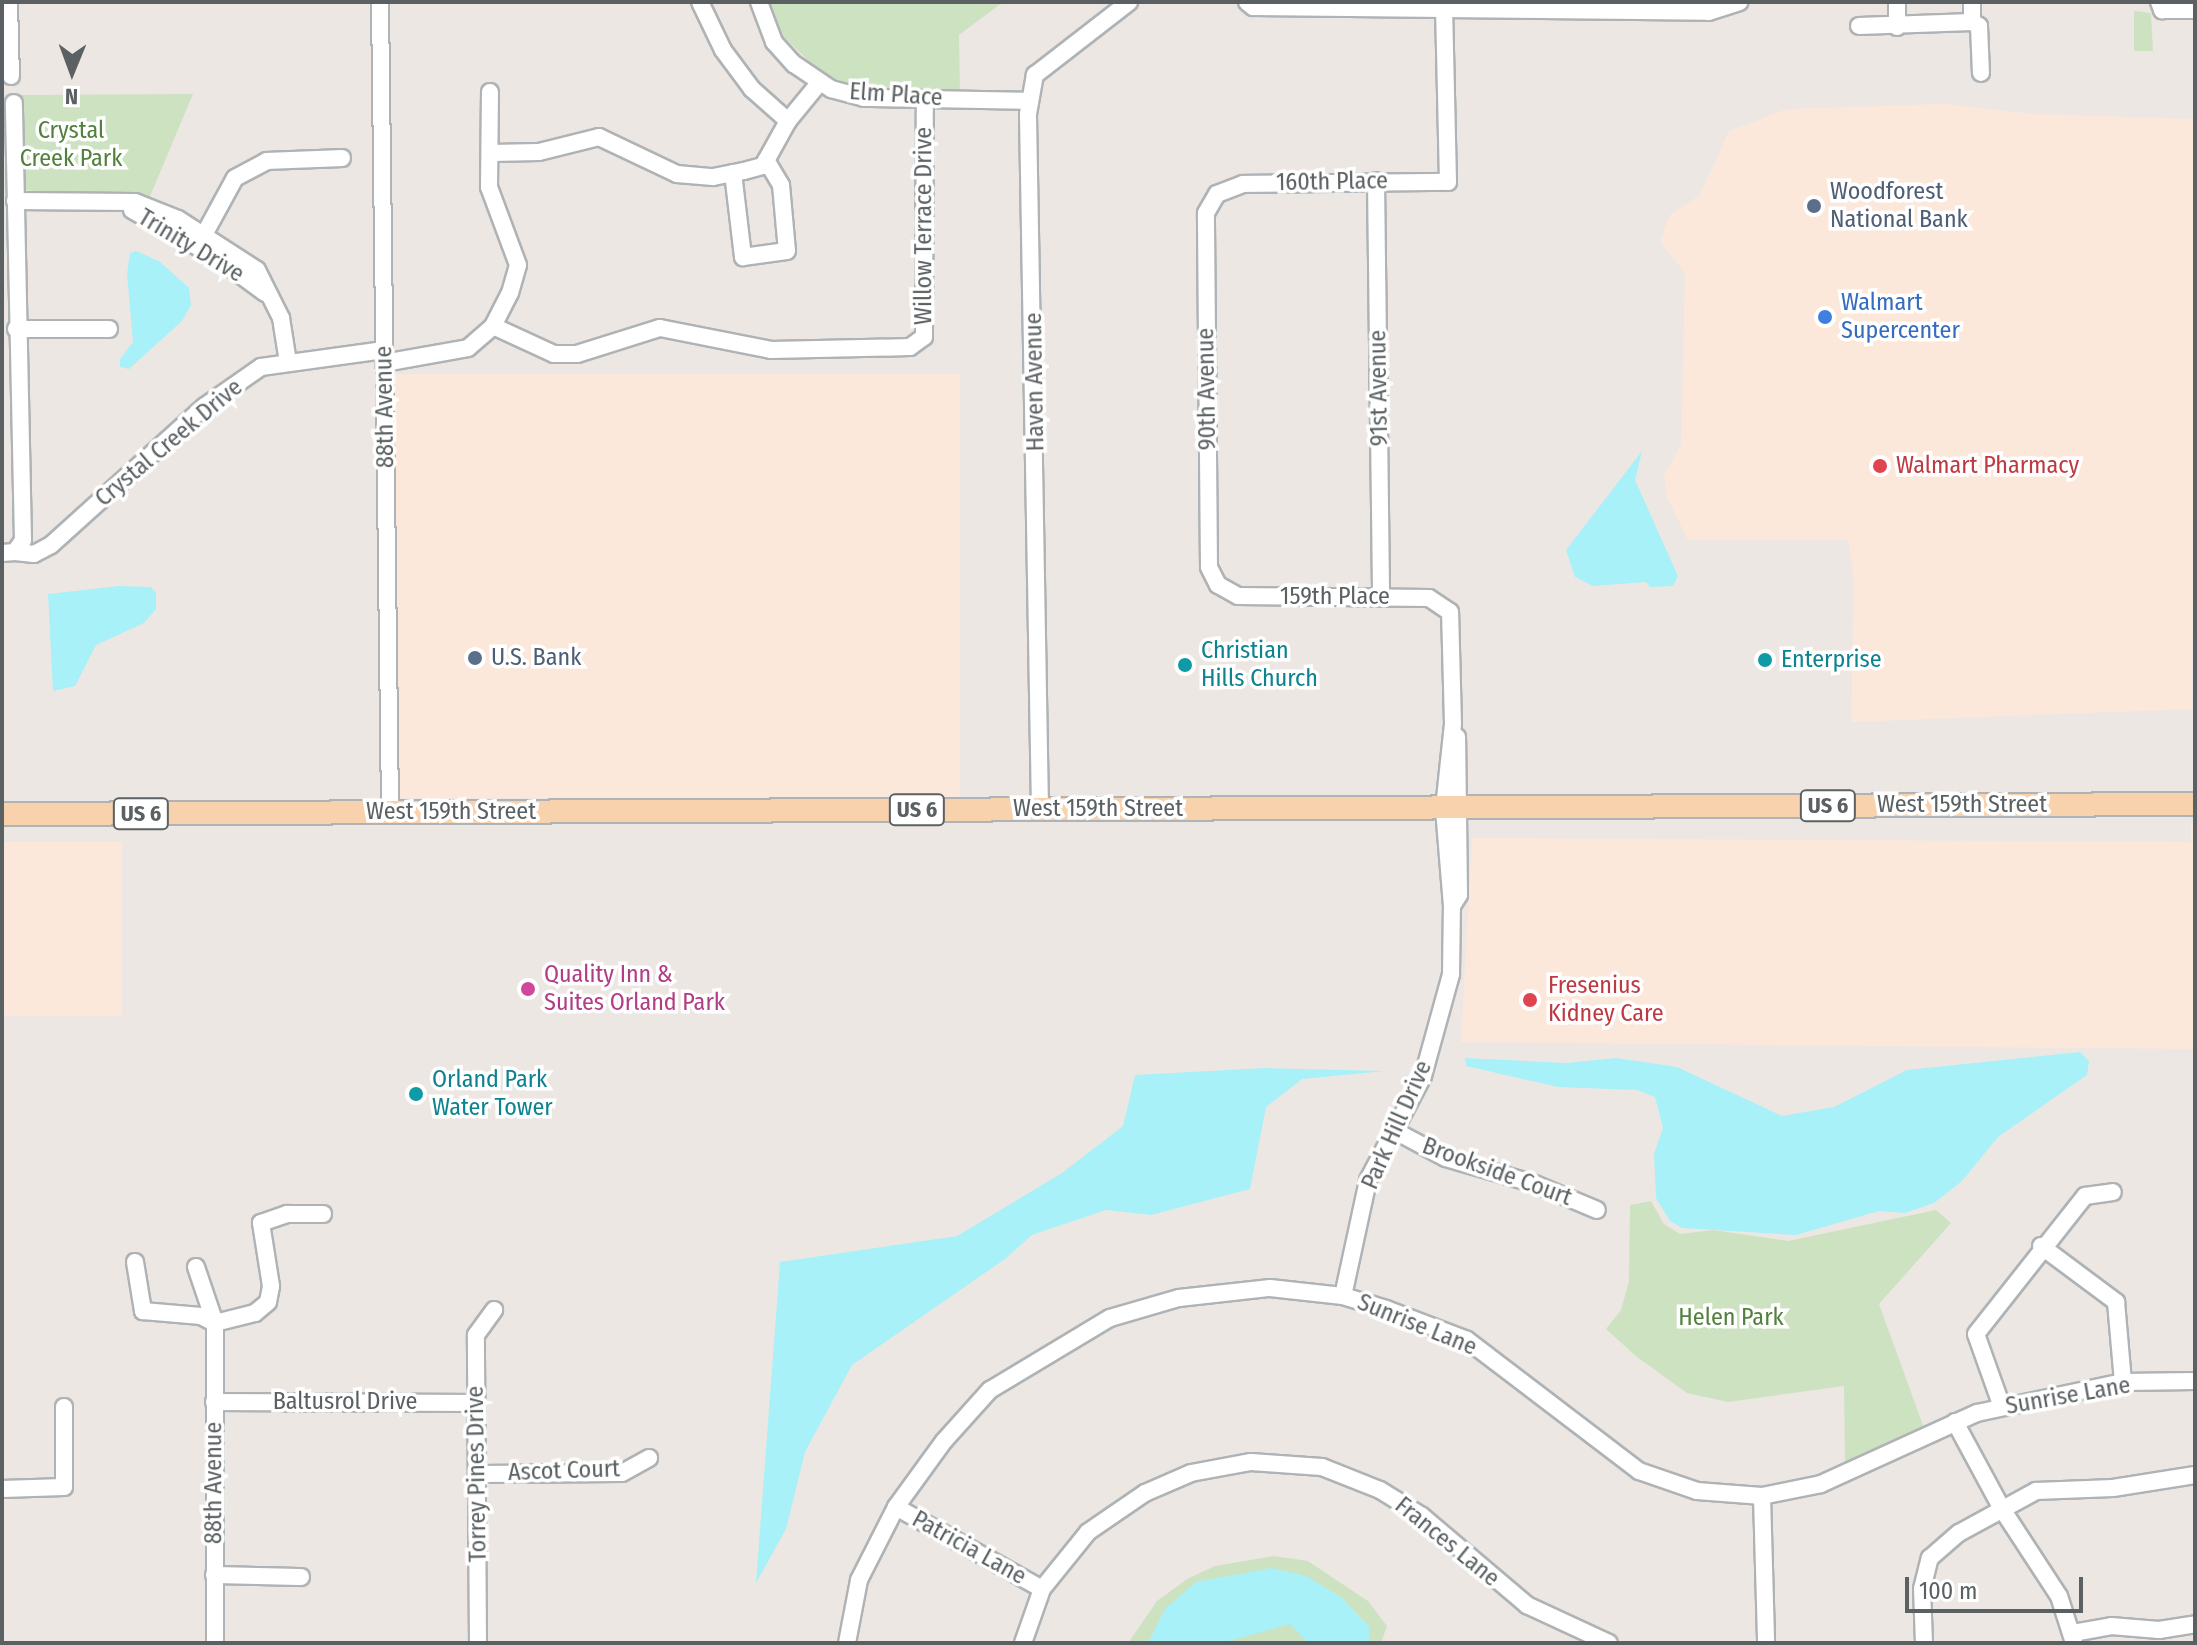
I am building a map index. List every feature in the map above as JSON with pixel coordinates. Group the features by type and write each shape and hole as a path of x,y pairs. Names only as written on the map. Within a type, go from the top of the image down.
{"main road":[{"name":"West 159th Street","path":"2,814 2195,804"}],"street":[{"path":"9,2 11,76"},
{"name":"88th Avenue","path":"380,2 390,813"},
{"path":"700,2 723,50 752,89 788,121"},
{"name":"Elm Place","path":"759,2 774,42 820,82 864,98 1030,101"},
{"name":"Haven Avenue","path":"1040,810 1030,101 1035,75 1069,43 1129,2"},
{"path":"1247,2 1253,7 1709,12 1738,2"},
{"path":"1897,2 1897,27"},
{"path":"1972,2 1972,22"},
{"path":"2159,2 2162,10 2195,10"},
{"name":"160th Place","path":"1217,194 1243,184 1448,182 1444,8"},
{"path":"1859,26 1972,22 1979,26 1981,73"},
{"path":"491,153 539,152 599,137 677,174 733,173 763,166 788,121 820,82"},
{"path":"490,92 489,187 518,265 493,326"},
{"name":"Willow Terrace Drive","path":"493,326 554,354 577,354 660,328 771,350 910,347 924,337 925,99"},
{"path":"8,553 23,540 16,329 14,103"},
{"path":"201,240 235,178 267,161 342,158"},
{"path":"733,173 743,257 787,251 781,185 766,160"},
{"name":"91st Avenue","path":"1376,181 1381,596"},
{"name":"90th Avenue","path":"1217,194 1206,213 1209,567 1218,585"},
{"name":"Trinity Drive","path":"15,201 105,201 158,209 201,240 257,270 273,299 288,362"},
{"name":"Crystal Creek Drive","path":"8,553 34,554 51,545 205,406 261,367 288,362 468,348 493,326"},
{"path":"16,329 109,329"},
{"name":"159th Place","path":"1218,585 1238,596 1429,598 1450,612 1452,808"},
{"name":"Park Hill Drive","path":"1343,1296 1368,1180 1397,1132 1423,1076 1448,987 1452,808"},
{"name":"Brookside Court","path":"1397,1132 1456,1162 1535,1184 1597,1210"},
{"path":"2002,1407 1976,1334 2041,1246 2085,1196 2113,1192"},
{"path":"135,1262 143,1311 201,1316 215,1323 255,1313 268,1302 271,1286 261,1223 287,1214 323,1214"},
{"path":"2041,1246 2116,1302 2123,1382"},
{"name":"88th Avenue","path":"196,1267 215,1323 215,1643"},
{"name":"Sunrise Lane","path":"847,1643 859,1580 896,1507 944,1441 990,1390 1110,1318 1222,1291 1270,1288 1343,1296 1467,1340 1639,1471 1697,1491 1762,1496 1821,1484 1955,1422 2002,1407 2123,1382 2195,1381"},
{"name":"Torrey Pines Drive","path":"478,1643 476,1335 494,1310"},
{"name":"Baltusrol Drive","path":"214,1402 475,1403"},
{"path":"2,1489 64,1487 64,1407"},
{"path":"1955,1422 2002,1509 2052,1585 2074,1638 2111,1626 2159,1630 2195,1624"},
{"name":"Ascot Court","path":"477,1474 622,1473 649,1458"},
{"name":"Frances Lane","path":"1023,1643 1042,1589 1088,1532 1168,1483 1191,1473 1251,1462 1322,1467 1380,1490 1422,1516 1527,1605 1609,1643"},
{"path":"1924,1643 1922,1589 1930,1558 1959,1533 2036,1491 2113,1488 2195,1475"},
{"path":"1762,1496 1766,1643"},
{"name":"Patricia Lane","path":"896,1507 1042,1589"},
{"path":"214,1575 301,1577"}],"shaded area":[{"path":"1945,104 2033,114 2195,119 2192,709 1851,722 1854,579 1848,540 1688,540 1667,497 1664,475 1681,445 1685,273 1660,241 1670,215 1700,195 1729,131 1787,109"},
{"path":"388,374 960,374 960,798 388,798"},
{"path":"2191,823 2195,823 2195,1049 1461,1042 1472,838 2191,842"},
{"path":"2,842 122,842 122,1016 2,1016"}],"green space":[{"path":"768,2 1003,2 959,35 960,92 912,92 862,91 819,71 783,36"},
{"path":"2134,11 2151,13 2153,51 2134,51"},
{"name":"Crystal Creek Park","path":"193,94 148,201 24,190 20,95"},
{"name":"Helen Park","path":"1651,1201 1664,1224 1680,1234 1713,1230 1788,1241 1936,1210 1951,1223 1879,1304 1924,1428 1845,1464 1844,1386 1728,1402 1687,1393 1637,1357 1606,1329 1621,1310 1629,1281 1630,1205"},
{"path":"1273,1556 1308,1561 1368,1601 1387,1626 1381,1643 1128,1643 1157,1601 1187,1579 1215,1566"}],"water":[{"path":"136,251 159,261 189,288 191,305 182,321 129,369 120,367 120,359 133,342 127,274 130,253"},
{"path":"1642,451 1635,480 1678,576 1673,586 1650,587 1646,582 1593,586 1575,577 1566,550"},
{"path":"119,586 151,587 156,593 156,609 144,623 96,645 75,686 53,691 48,594"},
{"path":"2080,1052 2089,1061 2087,1075 1998,1137 1962,1181 1934,1203 1905,1213 1879,1211 1796,1235 1682,1228 1670,1221 1656,1198 1654,1154 1663,1128 1655,1097 1637,1090 1558,1087 1466,1066 1465,1058 1566,1063 1616,1058 1677,1067 1782,1116 1834,1107 1907,1070"},
{"path":"1265,1068 1385,1071 1302,1079 1266,1107 1250,1189 1151,1215 1106,1210 1032,1235 1005,1259 852,1365 805,1452 786,1529 756,1583 780,1262 957,1236 1062,1173 1123,1126 1135,1075"},
{"path":"1271,1568 1306,1576 1341,1597 1369,1626 1369,1643 1308,1643 1290,1624 1223,1643 1148,1643 1165,1609 1196,1582"}],"place":[{"name":"Woodforest National Bank","path":"1814,206"},
{"name":"Walmart Supercenter","path":"1825,317"},
{"name":"Walmart Pharmacy","path":"1880,466"},
{"name":"U.S. Bank","path":"475,658"},
{"name":"Enterprise","path":"1765,660"},
{"name":"Christian Hills Church","path":"1185,665"},
{"name":"Quality Inn & Suites Orland Park","path":"528,989"},
{"name":"Fresenius Kidney Care","path":"1530,1000"},
{"name":"Orland Park Water Tower","path":"416,1094"}]}
